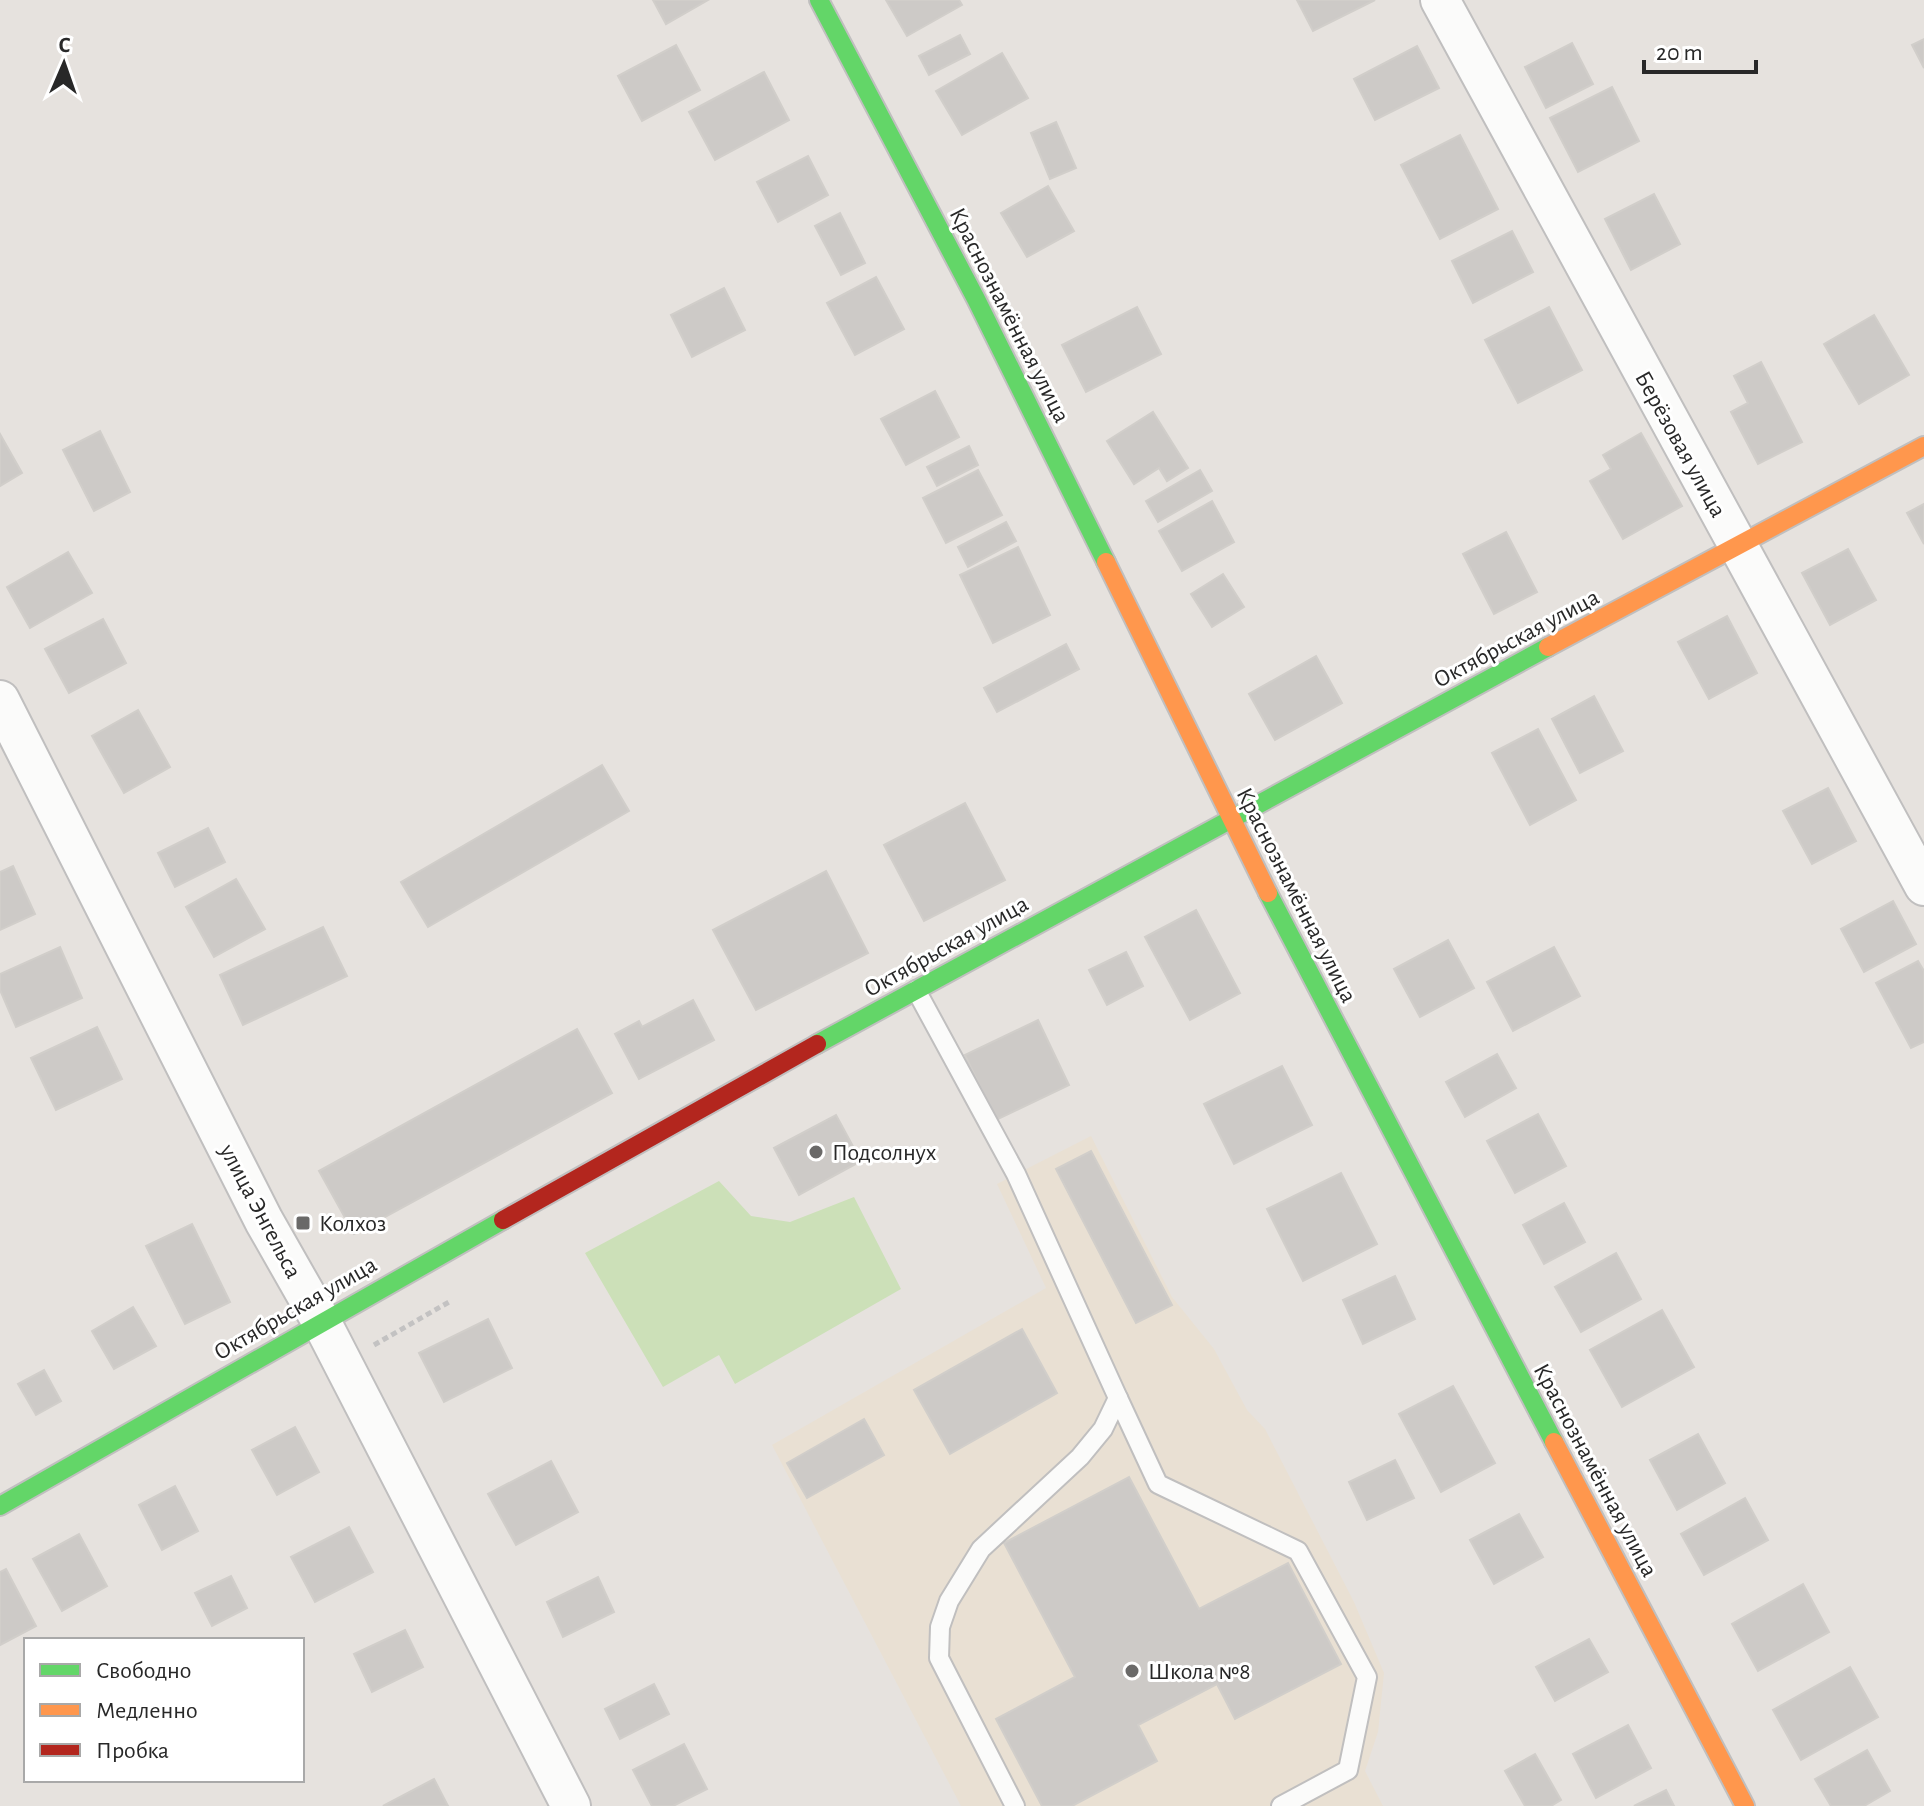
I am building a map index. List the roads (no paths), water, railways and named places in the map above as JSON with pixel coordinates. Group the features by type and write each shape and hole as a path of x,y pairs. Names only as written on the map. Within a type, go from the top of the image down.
{"street":[{"name":"Краснознамённая улица","path":"819,0 976,299 1136,622 1228,818 1745,1806"},
{"name":"Берёзовая улица","path":"1440,0 1924,886"},
{"name":"Октябрьская улица","path":"0,1506 321,1321 1228,818 1924,446"},
{"name":"улица Энгельса","path":"0,700 264,1221 321,1321 571,1806"}],"lane":[{"path":"916,990 1016,1174 1158,1484 1298,1551 1367,1677 1348,1770 1281,1806"},
{"path":"1015,1806 939,1658 940,1627 949,1601 981,1549 1080,1457 1103,1429 1118,1398"}],"place":[{"name":"Подсолнух","path":"816,1152"},
{"name":"Колхоз","path":"303,1223"},
{"name":"Школа №8","path":"1132,1671"}]}
